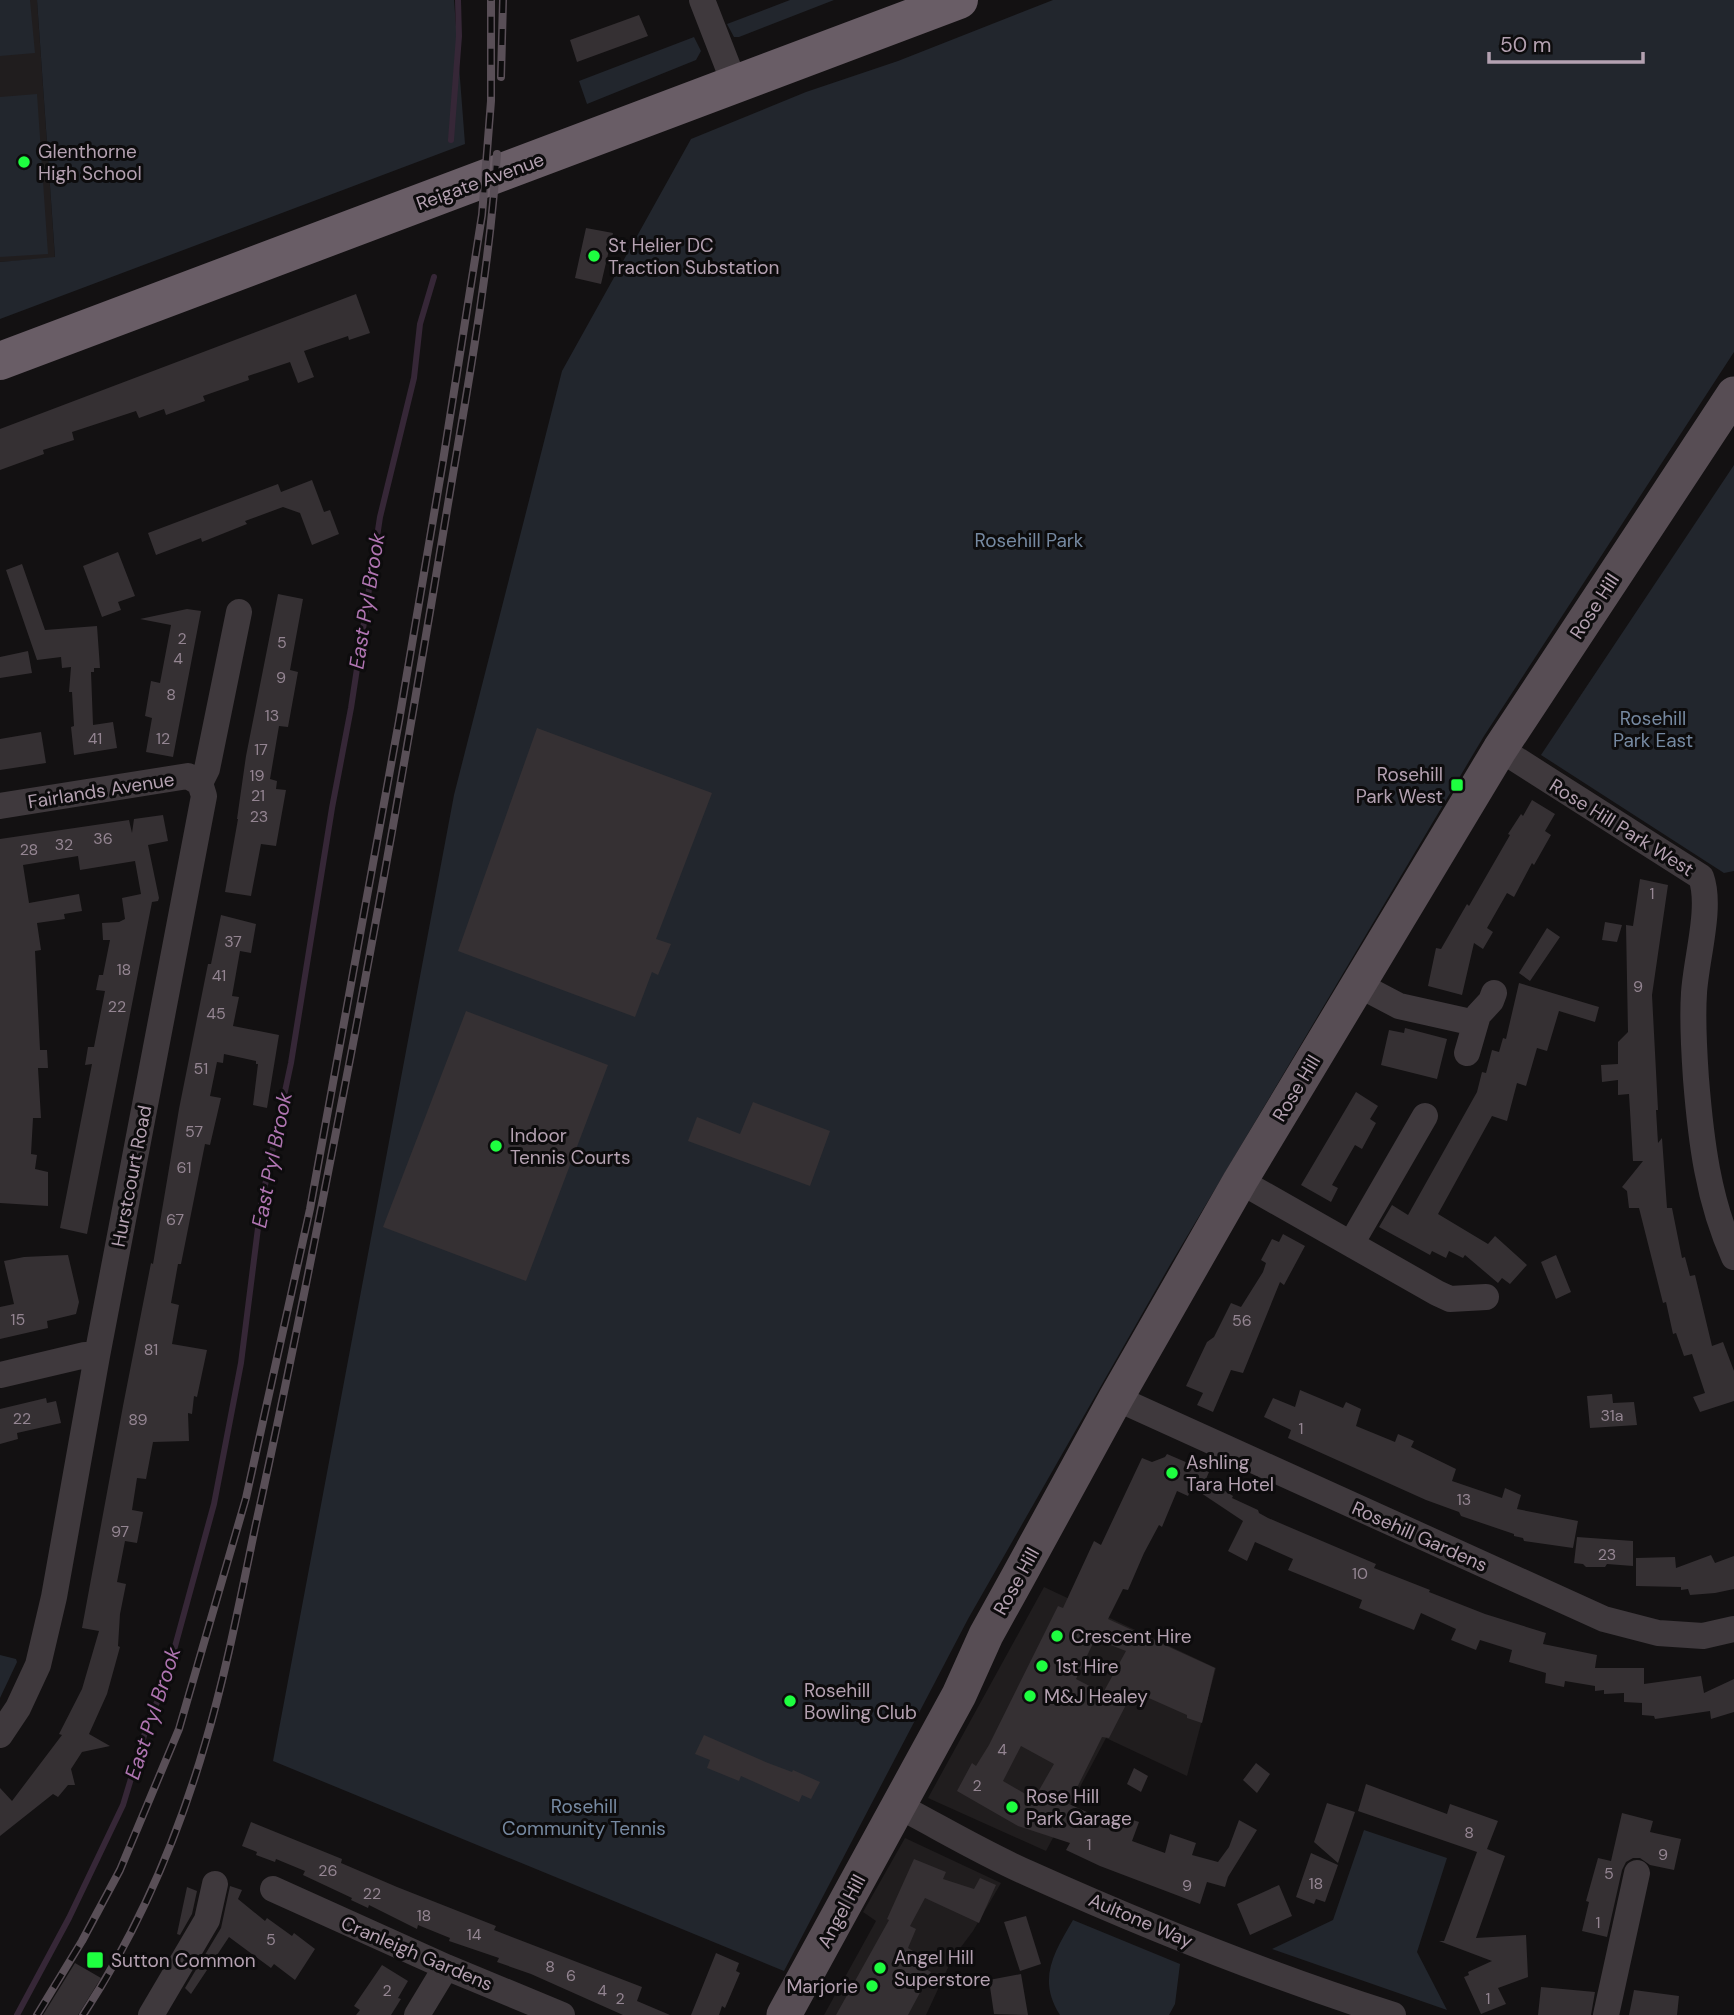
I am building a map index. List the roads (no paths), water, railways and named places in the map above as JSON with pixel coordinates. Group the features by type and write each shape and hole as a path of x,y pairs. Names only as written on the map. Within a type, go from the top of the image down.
{"highway":[{"name":"Reigate Avenue","path":"0,361 959,0"}],"main road":[{"name":"Rose Hill","path":"897,1805 959,1695 986,1635 1116,1398 1240,1181 1500,749 1734,394"},
{"name":"Angel Hill","path":"784,2015 897,1805"}],"street":[{"path":"702,0 735,85"},
{"name":"Hurstcourt Road","path":"0,1735 18,1708 38,1665 54,1597 204,796 200,783 207,769 239,612"},
{"name":"Rose Hill Park West","path":"1500,749 1701,877 1706,896 1694,992 1693,1029 1698,1106 1702,1151 1713,1202 1734,1257"},
{"name":"Fairlands Avenue","path":"0,806 188,776 200,783"},
{"path":"1359,985 1399,1006 1475,1023"},
{"path":"1467,1053 1475,1023 1494,993"},
{"path":"1351,1244 1425,1116"},
{"path":"1240,1181 1450,1298 1486,1297"},
{"path":"0,1375 85,1355 97,1356"},
{"name":"Rosehill Gardens","path":"1116,1398 1604,1619 1658,1633 1703,1636 1734,1629"},
{"name":"Aultone Way","path":"897,1805 1028,1873 1192,1942 1393,2015"},
{"path":"1606,2015 1637,1873"},
{"path":"151,2015 207,1920 215,1884"},
{"name":"Cranleigh Gardens","path":"273,1889 446,1967 562,2015"},
{"path":"418,2015 446,1967"}],"waterway":[{"name":"East Pyl Brook","path":"451,140 459,36 458,0"},
{"name":"East Pyl Brook","path":"17,2015 69,1918 123,1805 147,1726 165,1683 214,1504 241,1363 261,1204 291,1063 351,708 380,517 414,378 420,324 434,277"}],"railway":[{"path":"37,2015 82,1941 120,1870 179,1729 246,1498 310,1209 399,721 443,461 482,215 491,101 491,0"},
{"path":"501,77 503,0"},
{"path":"83,2015 121,1951 169,1850 194,1780 220,1690 314,1245 386,866 476,335 497,154"}],"place":[{"name":"Glenthorne High School","path":"24,162"},
{"name":"St Helier DC Traction Substation","path":"594,256"},
{"name":"Rosehill Park West","path":"1457,785"},
{"name":"Indoor Tennis Courts","path":"496,1146"},
{"name":"Ashling Tara Hotel","path":"1172,1473"},
{"name":"Crescent Hire","path":"1057,1636"},
{"name":"1st Hire","path":"1042,1666"},
{"name":"M&J Healey","path":"1030,1696"},
{"name":"Rosehill Bowling Club","path":"790,1701"},
{"name":"Rose Hill Park Garage","path":"1012,1807"},
{"name":"Sutton Common","path":"95,1960"},
{"name":"Angel Hill Superstore","path":"880,1968"},
{"name":"Marjorie","path":"872,1986"}],"park label":[{"name":"Rosehill Park","path":"1029,540"},
{"name":"Rosehill Park East","path":"1653,729"},
{"name":"Rosehill Community Tennis","path":"584,1817"}]}
